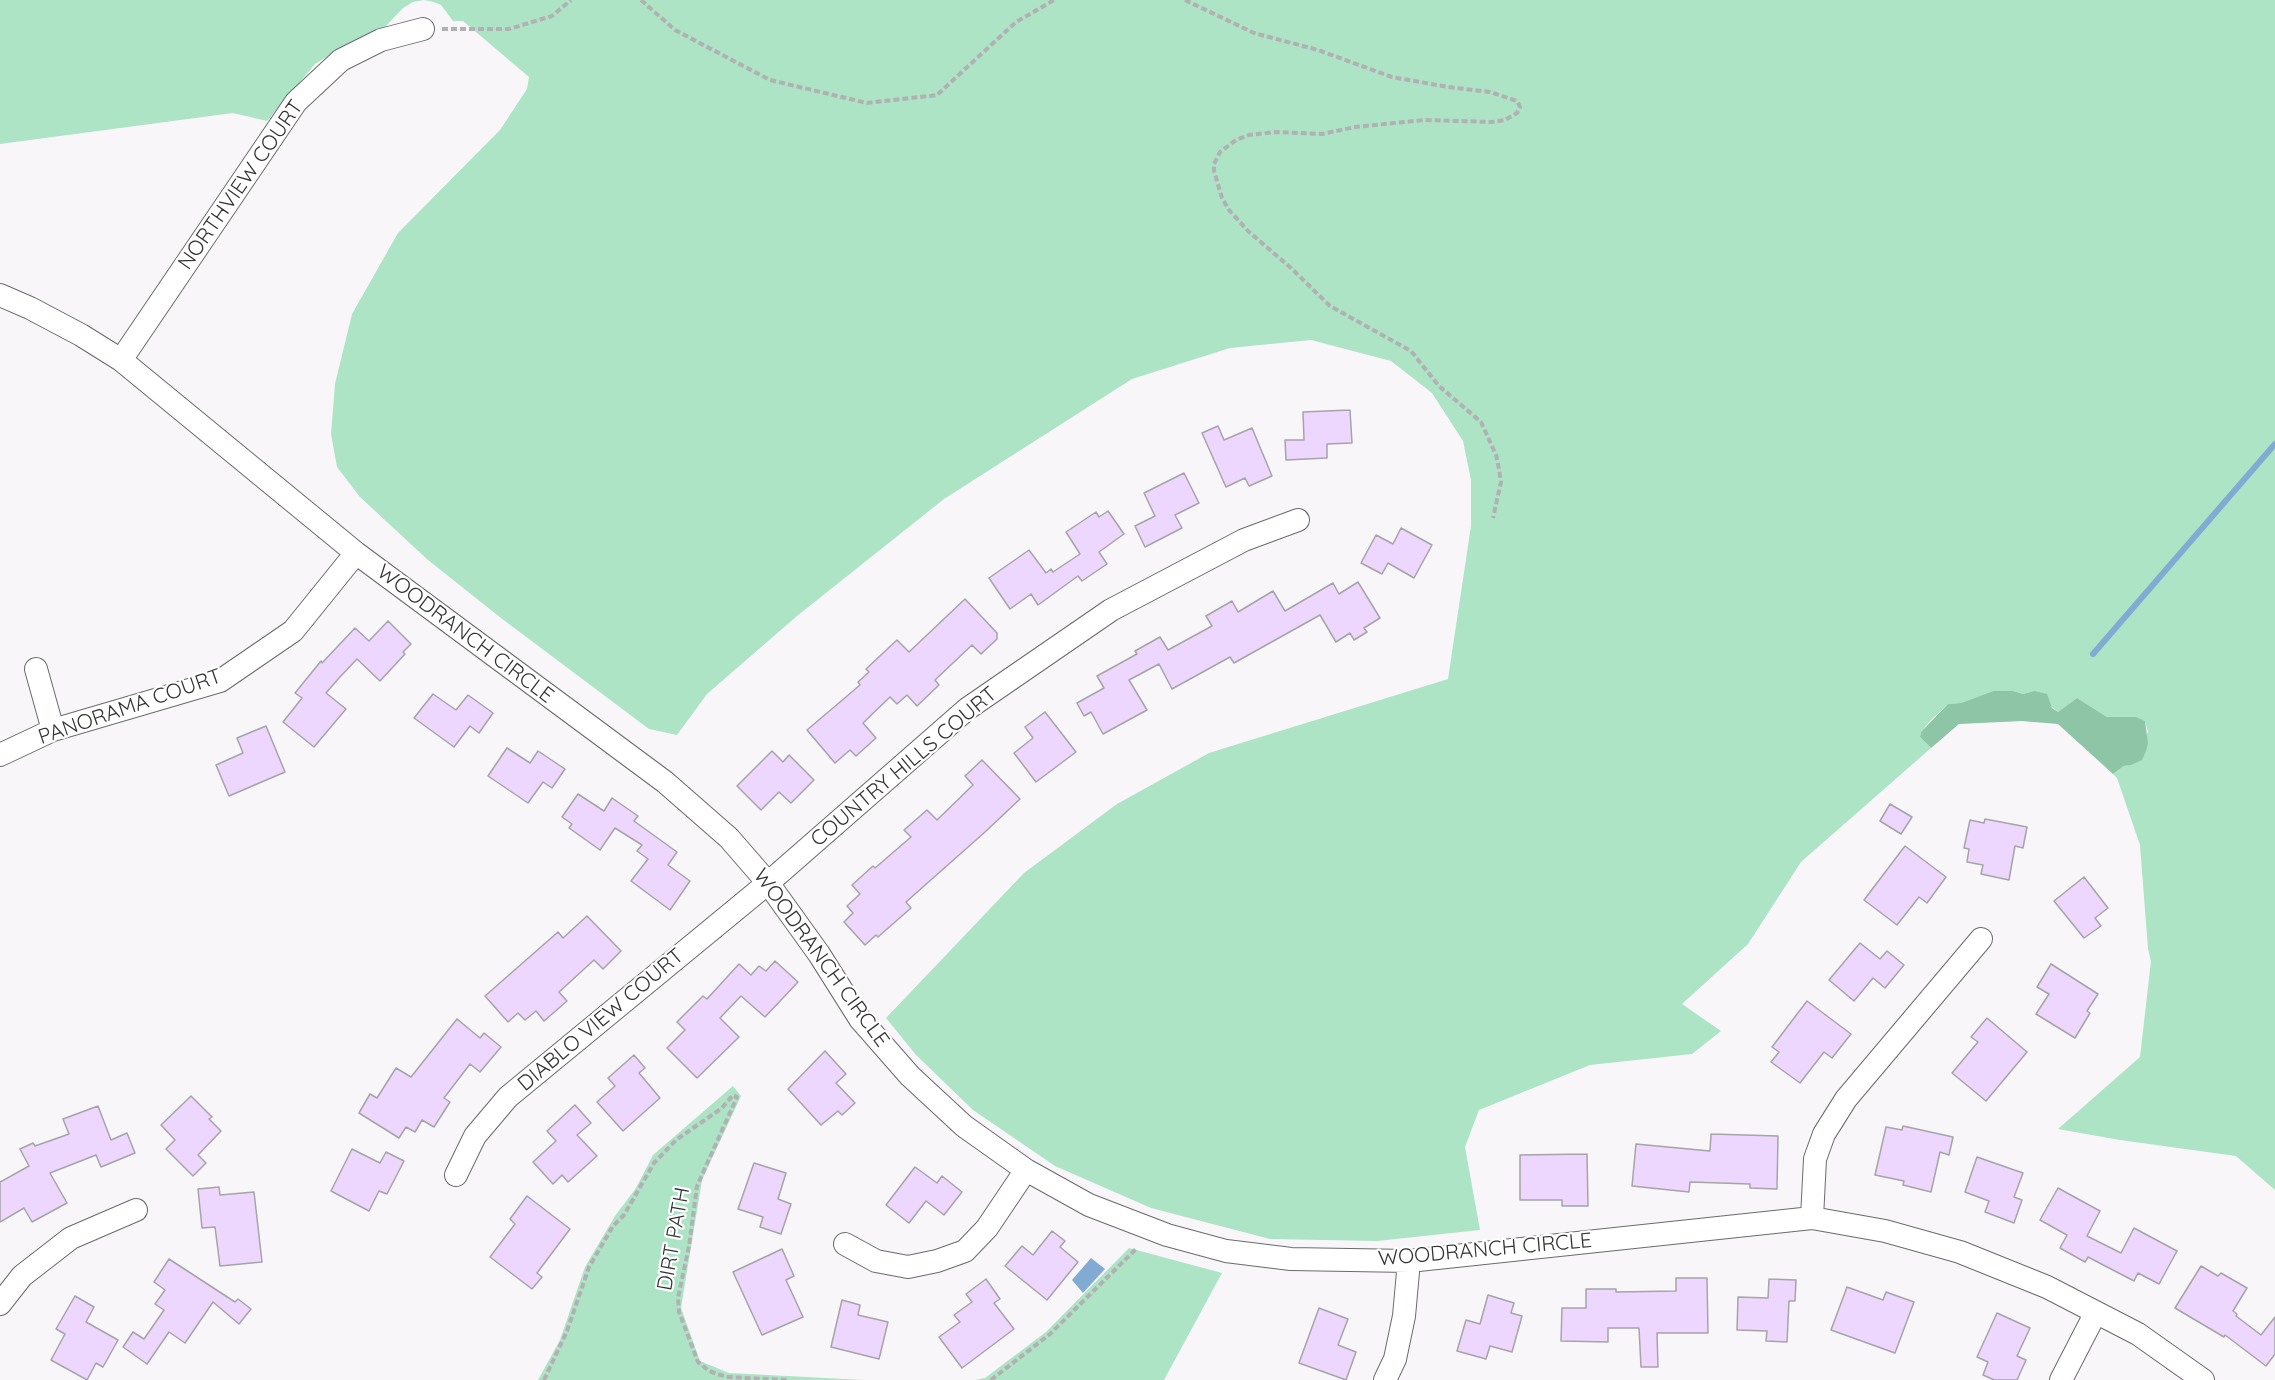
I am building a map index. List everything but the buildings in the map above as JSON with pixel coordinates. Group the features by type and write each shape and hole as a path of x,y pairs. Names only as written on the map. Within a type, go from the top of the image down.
{"street":[{"name":"NORTHVIEW COURT","path":"121,360 296,102 341,60 381,40 423,29"},
{"name":"WOODRANCH CIRCLE","path":"0,295 81,334 121,360 356,553 665,782 729,838 768,883 819,954 860,1019 910,1076 964,1126 1026,1170 1089,1205 1167,1235 1226,1251 1291,1259 1409,1261 1812,1218 1885,1231 1960,1252 2047,1287 2138,1334 2203,1380"},
{"name":"COUNTRY HILLS COURT","path":"768,883 967,709 1091,623 1111,610 1244,540 1298,520"},
{"name":"PANORAMA COURT","path":"0,755 53,730 220,681 293,631 356,553"},
{"path":"36,669 53,730"},
{"name":"DIABLO VIEW COURT","path":"456,1175 475,1136 508,1097 768,883"},
{"path":"1812,1218 1815,1159 1824,1134 1846,1099 1981,939"},
{"path":"845,1244 876,1261 908,1267 937,1261 965,1251 987,1228 1026,1170"},
{"path":"0,1304 22,1276 71,1238 136,1210"},
{"path":"1385,1380 1395,1359 1404,1316 1409,1261"},
{"path":"2061,1380 2096,1314"}],"path":[{"path":"423,29 509,29 552,16 571,0"},
{"path":"641,0 675,30 770,80 867,103 937,94 1016,22 1054,0"},
{"path":"1185,0 1254,33 1318,50 1392,77 1491,92 1517,100 1520,107 1517,113 1505,120 1492,122 1424,120 1322,134 1275,132 1249,135 1236,140 1220,152 1214,164 1222,198 1229,210 1248,231 1330,306 1411,351 1438,386 1481,422 1496,455 1499,469 1500,482 1493,518"},
{"name":"DIRT PATH","path":"544,1380 567,1331 589,1267 613,1227 624,1215 654,1163 676,1140 722,1108 733,1095 736,1097 697,1186 689,1246 678,1298 679,1312 698,1362 709,1371 726,1377 788,1380"},
{"path":"991,1380 1050,1334 1137,1248"}],"green space":[{"path":"0,0 424,0 413,2 403,8 385,27 353,41 315,64 267,121 233,113 0,144"},
{"path":"424,0 2275,0 2275,1190 2236,1156 2058,1129 2140,1057 2151,961 2148,949 2140,845 2117,778 2113,774 2124,766 2131,765 2148,732 2145,721 2107,717 2077,698 2058,712 2034,691 2023,694 2013,691 1993,691 1961,703 1948,704 1930,721 1921,732 1920,737 1931,748 1801,862 1748,944 1682,1004 1721,1031 1692,1054 1590,1065 1479,1110 1465,1147 1480,1230 1377,1241 1270,1239 1151,1208 1055,1166 973,1110 916,1055 886,1018 1024,873 1117,804 1209,753 1448,679 1471,526 1471,480 1463,441 1432,393 1391,361 1311,340 1230,348 1132,379 944,499 797,616 707,694 677,735 649,729 428,560 360,497 337,467 331,434 335,384 352,314 398,233 500,130 527,89 529,77 463,21 453,21 441,5"},
{"path":"1993,691 2013,691 2023,694 2034,691 2047,694 2052,708 2058,712 2077,698 2107,717 2136,717 2145,721 2148,743 2146,751 2142,760 2124,766 2113,774 2058,724 2022,721 1959,724 1931,748 1920,737 1921,732 1948,704 1961,703"},
{"path":"733,1086 741,1096 702,1180 681,1308 700,1361 729,1373 864,1380 538,1380 560,1340 585,1267 615,1216 636,1188 653,1155"},
{"path":"1129,1248 1222,1273 1164,1380 975,1380 985,1378 1046,1332"}],"water":[{"path":"1091,1258 1105,1269 1083,1293 1072,1280"}],"waterway":[{"path":"2093,654 2275,444"}]}
